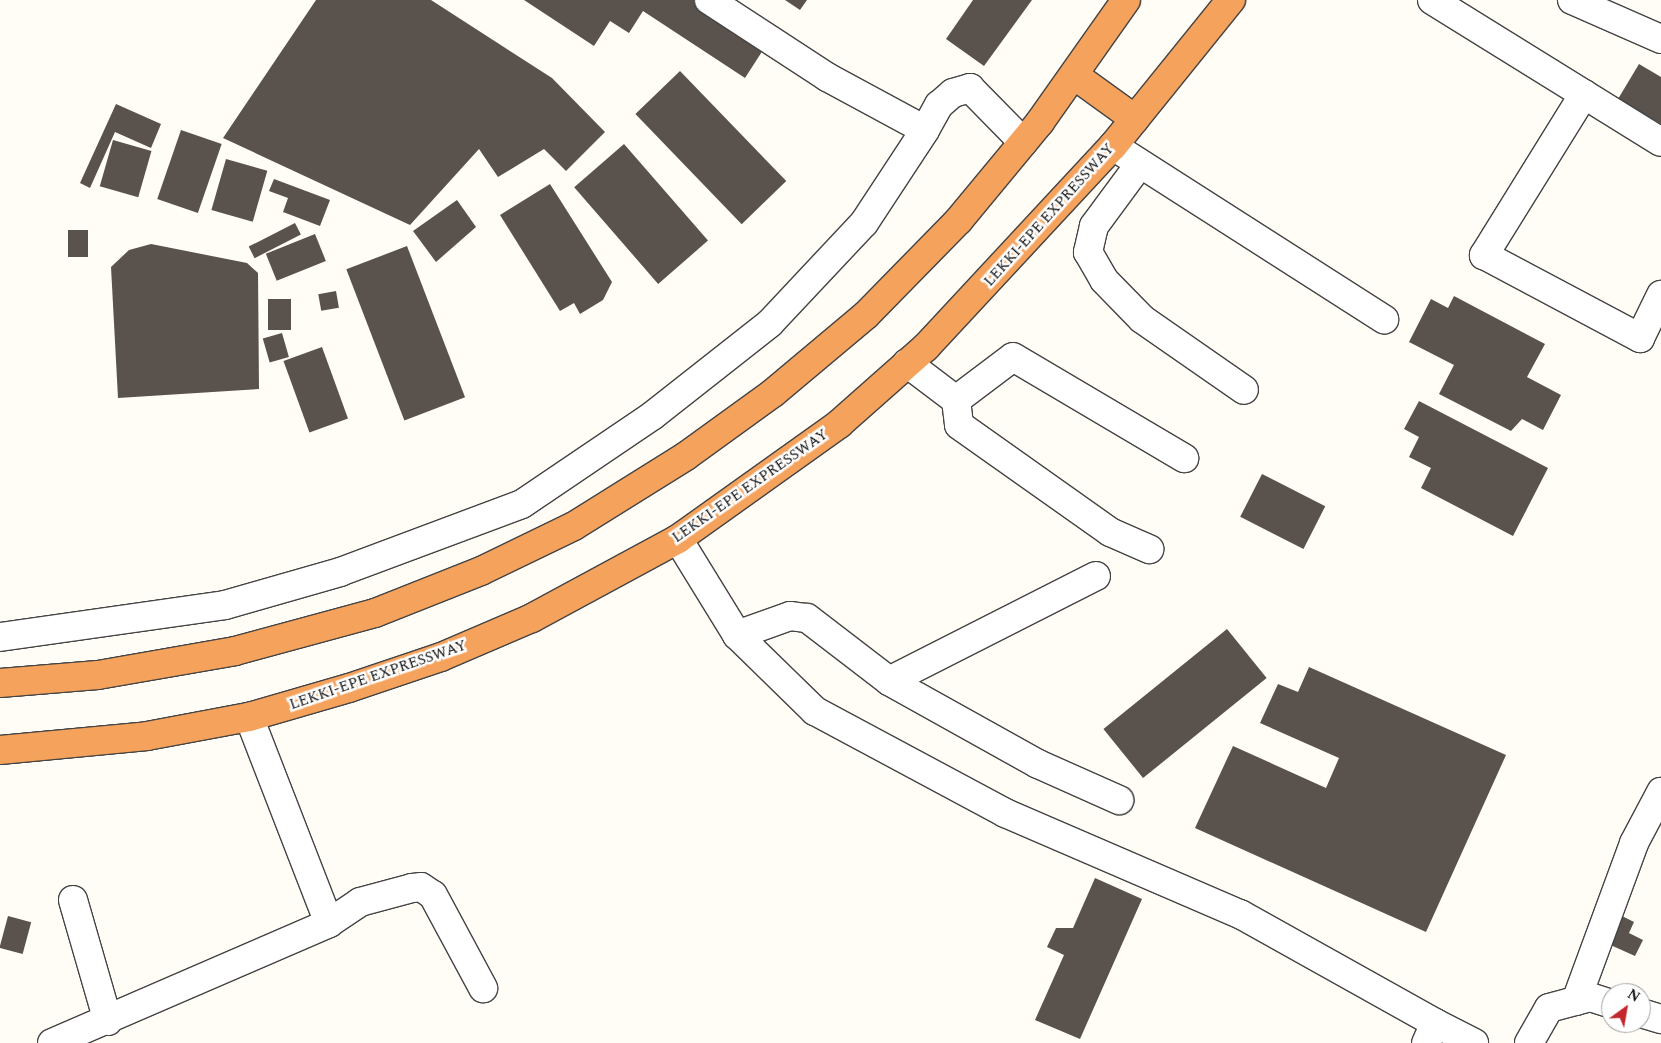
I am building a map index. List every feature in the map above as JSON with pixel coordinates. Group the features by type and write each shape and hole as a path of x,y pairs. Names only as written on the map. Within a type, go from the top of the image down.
{"highway":[{"path":"0,684 98,675 244,649 375,612 481,571 574,526 686,456 772,393 866,315 960,220 1074,75 1126,0"},
{"name":"LEKKI-EPE EXPRESSWAY","path":"0,750 147,736 249,717 441,657 532,618 678,539 839,424 907,363 995,276 1113,146 1231,0"},
{"path":"1074,75 1135,119"}],"street":[{"path":"709,0 828,77 925,130"},
{"path":"1432,0 1661,142"},
{"path":"1572,0 1661,39"},
{"path":"0,637 225,605 340,572 522,504 652,416 770,323 864,223 925,130 939,105 953,93 970,88 1023,142"},
{"path":"1584,94 1484,255 1640,338 1661,295"},
{"path":"1113,146 1384,319"},
{"path":"1140,165 1094,226 1088,252 1104,280 1142,319 1244,390"},
{"path":"956,400 1013,357 1184,458"},
{"path":"907,363 956,400 959,425 1110,532 1149,548"},
{"path":"678,539 737,635 815,710 1005,813 1240,914 1431,1033 1474,1043"},
{"path":"889,681 1096,576"},
{"path":"737,635 790,616 807,618 889,681 1038,764 1119,800"},
{"path":"249,717 329,923"},
{"path":"1576,1001 1634,843 1661,792"},
{"path":"52,1043 108,1021 329,923 347,909 388,892 428,890 483,988"},
{"path":"73,900 108,1021"},
{"path":"1529,1043 1549,1008 1590,997 1601,1001"}],"building":[{"path":"316,0 431,0 552,78 605,132 566,171 544,149 498,177 479,149 410,225 223,138"},
{"path":"524,0 694,0 765,47 745,78 643,11 629,33 610,21 594,46"},
{"path":"785,0 807,0 800,10"},
{"path":"973,0 1032,0 984,66 946,39"},
{"path":"1639,64 1661,77 1661,124 1618,99"},
{"path":"680,71 786,181 742,224 635,114"},
{"path":"116,104 161,124 151,148 115,132 90,188 80,183"},
{"path":"181,130 222,144 198,213 157,199"},
{"path":"113,140 151,151 138,197 100,186"},
{"path":"624,144 708,241 658,284 574,187"},
{"path":"226,159 267,171 253,222 211,210"},
{"path":"274,179 330,200 320,226 283,212 288,198 269,191"},
{"path":"550,184 612,282 603,300 580,314 574,303 560,311 500,215"},
{"path":"457,200 476,227 436,262 413,231"},
{"path":"295,223 301,235 255,258 249,247"},
{"path":"68,230 88,230 88,257 68,257"},
{"path":"315,234 326,261 277,281 266,254"},
{"path":"151,244 247,263 258,273 259,389 118,398 111,267 129,250"},
{"path":"407,246 465,397 404,421 346,269"},
{"path":"336,291 339,308 321,311 318,294"},
{"path":"1454,296 1545,344 1527,377 1561,395 1543,430 1522,419 1511,431 1439,394 1454,365 1409,342 1431,299 1448,308"},
{"path":"268,299 291,299 291,330 268,330"},
{"path":"282,333 289,357 270,363 263,339"},
{"path":"322,347 348,418 309,432 283,361"},
{"path":"1419,401 1548,468 1513,536 1421,488 1431,468 1409,457 1419,437 1404,429"},
{"path":"1262,474 1325,506 1303,549 1240,517"},
{"path":"1227,629 1267,678 1143,778 1103,729"},
{"path":"1309,667 1506,755 1426,932 1195,828 1233,746 1326,788 1339,758 1260,723 1278,684 1298,692"},
{"path":"1095,878 1142,899 1080,1039 1035,1020 1064,955 1047,947 1056,928 1073,928"},
{"path":"1620,915 1634,922 1629,933 1643,940 1635,956 1606,943"},
{"path":"8,916 31,922 23,954 0,948"}]}
